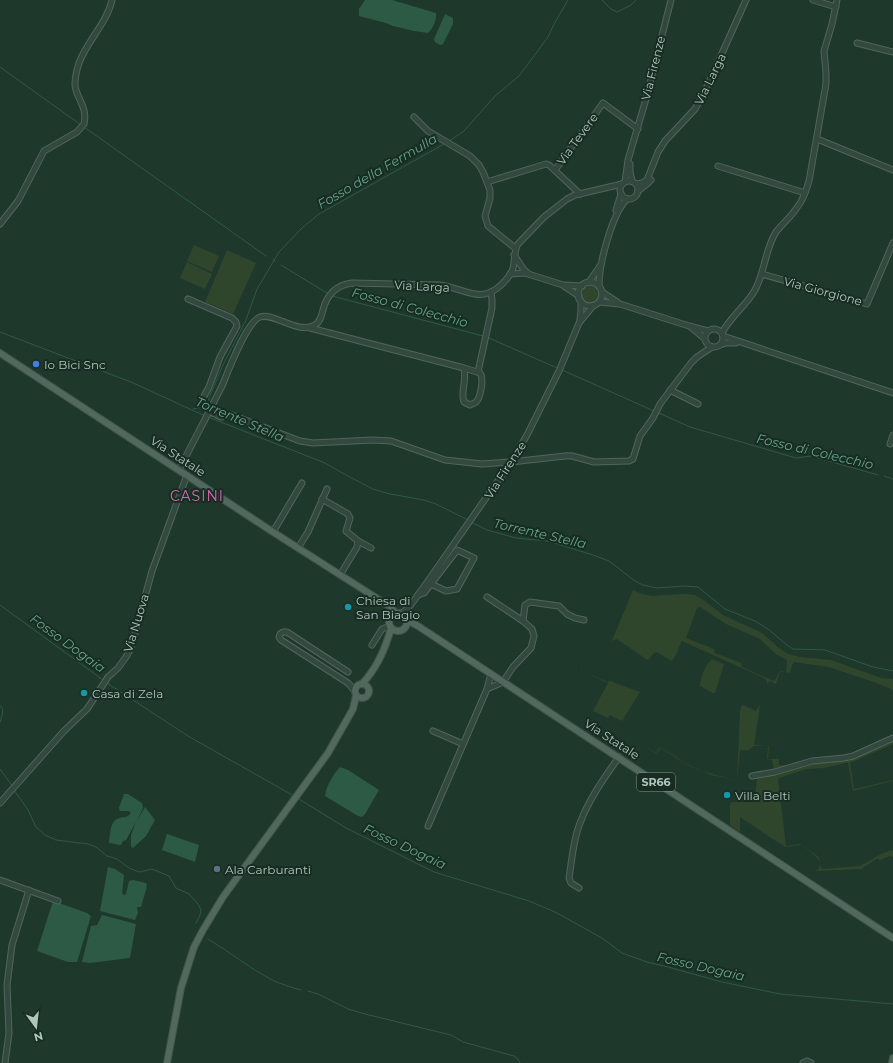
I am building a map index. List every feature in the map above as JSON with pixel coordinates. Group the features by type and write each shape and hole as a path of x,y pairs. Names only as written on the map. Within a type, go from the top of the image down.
{"main road":[{"name":"Via Statale","path":"0,353 273,532 390,606 400,616 418,626 619,757 893,938"},
{"path":"405,628 400,616 389,621 393,628 402,630 405,628 418,626"},
{"path":"353,709 359,689 370,675 393,628"},
{"path":"359,689 362,699"},
{"path":"167,1063 181,988 194,946 223,897 287,807 328,753 353,709 368,695 369,692 359,689"},
{"path":"892,1063 893,1058"}],"street":[{"path":"0,224 18,201 44,151 77,132 82,126 84,108 75,85 79,64 90,41 108,12 112,0"},
{"name":"Via Firenze","path":"602,292 599,286 600,266 638,129 671,0"},
{"name":"Via Larga","path":"638,191 649,182 656,158 665,141 695,109 705,91 746,0"},
{"path":"813,0 836,7"},
{"path":"720,345 722,342 720,333 755,290 776,232 799,206 805,193 809,181 826,84 824,51 837,0"},
{"path":"857,43 893,52"},
{"name":"Via Tevere","path":"555,170 602,103 638,129"},
{"path":"414,117 428,131 442,141 475,160 483,172 490,190 490,198 485,216 488,226 515,248"},
{"name":"Via Firenze","path":"612,226 619,209 627,199 635,197 638,191 630,169 636,136"},
{"path":"816,138 893,170"},
{"path":"487,182 546,164 555,170 580,194"},
{"path":"718,166 805,193"},
{"name":"Via Larga","path":"634,183 646,181 652,171"},
{"path":"478,372 492,308 490,292 502,284 510,274 514,265 515,248 525,236 558,205 569,197 611,188 622,188 634,183"},
{"path":"622,188 627,199"},
{"name":"Via Giorgione","path":"762,274 867,304 893,243"},
{"path":"514,256 524,270 530,275"},
{"name":"Via Firenze","path":"582,286 589,282 600,266"},
{"path":"510,274 522,273 563,285 582,286 579,296 563,285"},
{"path":"589,282 599,286"},
{"name":"Via Larga","path":"310,328 318,323 322,318 325,305 332,292 338,287 346,284 439,285 476,294 490,292"},
{"path":"602,292 602,298 599,302 620,304 708,331 713,329 743,344 893,393"},
{"path":"602,292 620,304"},
{"name":"Via Firenze","path":"400,616 410,606 476,514 511,462 527,435 559,371 579,323 581,301 579,296"},
{"path":"188,299 232,318 236,322 237,326 220,357 209,386 202,399 207,409 221,417 232,415 300,441 313,443 391,440 445,460 482,464 565,456 572,456 594,462 631,461 633,459 640,436 670,390 697,357 708,331"},
{"path":"581,301 586,305 592,306"},
{"name":"Via Firenze","path":"579,323 592,306 599,302"},
{"path":"179,470 207,409 222,386 240,345 256,320 260,317 267,317 298,327 310,328 464,368 478,372 482,374 483,380 476,402 470,405 464,402 462,397 465,379 464,368"},
{"path":"689,326 712,347"},
{"path":"697,357 712,347 729,343 743,344"},
{"path":"670,390 698,404"},
{"path":"890,444 893,435"},
{"name":"Via Nuova","path":"0,803 64,731 87,709 108,677 118,668 131,648 152,571 187,475"},
{"path":"273,532 302,483"},
{"path":"298,548 308,532 327,489"},
{"path":"322,500 348,514 350,518 346,531 358,541 371,548"},
{"path":"340,575 357,547 358,541"},
{"path":"418,595 424,593 457,550 474,558 457,588 446,591 431,584"},
{"path":"487,597 530,626 533,632 533,643 528,652 513,667 503,682 490,688"},
{"path":"523,621 525,605 530,602 559,606 567,614 574,618 584,620"},
{"path":"372,645 382,629 393,628"},
{"path":"348,672 287,632 280,634 279,637 281,640 359,689"},
{"path":"318,664 323,656"},
{"path":"428,826 463,744 490,688 493,675"},
{"path":"434,731 463,744"},
{"path":"752,776 775,772 812,761 853,756 893,738"},
{"path":"579,888 571,883 569,878 576,837 588,804 619,757"},
{"path":"0,880 58,901"},
{"path":"5,1063 9,1033 6,1001 12,945 29,890"},
{"path":"803,1063 807,1061 811,1063"}],"shaded area":[{"path":"365,0 392,0 436,13 435,21 432,29 428,33 393,26 359,16 359,9"},
{"path":"445,14 453,18 453,24 443,44 440,45 435,42 434,39"},
{"path":"194,245 219,256 212,272 187,261"},
{"path":"227,250 256,263 233,314 205,302"},
{"path":"187,262 212,274 205,289 180,278"},
{"path":"590,285 596,288 599,294 596,300 590,303 584,300 581,294 584,288"},
{"path":"633,590 652,596 684,594 695,595 723,615 762,633 788,654 800,657 831,660 881,678 893,679 893,690 829,667 794,662 790,673 785,672 787,660 776,654 760,639 726,624 700,607 697,608 686,638 714,649 715,653 741,663 742,667 774,681 780,672 776,684 770,681 767,684 767,681 764,678 682,641 672,661 657,652 654,653 648,660 617,639 613,640 611,643"},
{"path":"712,659 724,664 715,693 700,686 704,671"},
{"path":"582,671 608,682 610,681 640,692 622,721 610,715 608,718 593,711 608,683"},
{"path":"743,705 756,711 760,705 754,745 769,746 768,759 779,759 779,765 790,765 850,754 890,737 858,753 775,772 772,760 767,759 768,746 754,746 749,750 740,750 737,780 740,712"},
{"path":"893,739 893,744 850,763 854,789 893,781 853,791 848,763 824,768 806,769 779,778 778,780 786,846 800,844 819,857 821,868 823,869 860,866 881,854 893,850 893,857 890,856 880,860 878,858 861,869 815,871 819,868 819,861 812,853 801,845 785,847 740,817 740,832 730,825 731,802 755,802 757,777 815,762 836,760"},
{"path":"607,745 631,760 643,745 631,761"},
{"path":"643,745 656,753 660,747 683,762 661,748 656,754"},
{"path":"683,762 702,771 697,769"},
{"path":"340,767 348,770 379,790 362,817 325,796 326,789 330,781"},
{"path":"702,771 737,780 711,775"},
{"path":"124,794 128,794 142,803 143,808 137,821 145,807 155,820 146,836 133,848 131,846 131,835 136,822 126,840 123,841 121,845 109,843 113,823 119,818 128,816 131,813 129,811 120,811 119,808"},
{"path":"167,834 199,845 195,862 162,850"},
{"path":"108,867 115,869 124,875 122,893 124,895 126,894 129,881 133,880 146,883 147,886 141,907 137,907 138,913 135,920 100,911"},
{"path":"53,901 87,913 91,916 77,962 68,962 37,951"},
{"path":"102,915 136,924 130,958 90,963 82,962 91,926 97,925"}],"waterway":[{"name":"Fosso della Fermulla","path":"449,141 464,131 495,96 519,76 548,37 568,0"},
{"name":"Fosso della Fermulla","path":"602,0 611,9 617,12 631,5 636,0"},
{"path":"0,67 81,125"},
{"path":"84,127 266,256"},
{"name":"Fosso della Fermulla","path":"207,403 223,365 246,320 257,289 279,252 302,228 319,214 444,144"},
{"name":"Fosso di Colecchio","path":"281,265 327,293"},
{"name":"Fosso di Colecchio","path":"332,296 483,336"},
{"name":"Torrente Stella","path":"0,332 131,382 205,416"},
{"name":"Fosso di Colecchio","path":"489,338 557,368"},
{"name":"Fosso di Colecchio","path":"562,370 654,411"},
{"name":"Torrente Stella","path":"193,409 204,407"},
{"name":"Fosso di Colecchio","path":"659,413 690,427 796,458 811,456 878,475"},
{"name":"Torrente Stella","path":"208,417 325,463 373,489 390,494 424,500 436,504 468,520"},
{"name":"Fosso di Colecchio","path":"884,476 893,479"},
{"name":"Torrente Stella","path":"471,522 487,530 516,538 548,541 593,555 609,561 635,581 643,585 657,588 685,586 698,587 725,609 755,621 768,629 793,649 825,650 873,667 893,671"},
{"name":"Fosso Dogaia","path":"0,605 103,680"},
{"name":"Fosso Dogaia","path":"107,683 188,736 294,796"},
{"path":"0,705 3,711 0,722"},
{"path":"0,769 13,787"},
{"path":"14,790 28,810 36,827 45,835 56,840 88,844 96,847 107,856 117,859 129,868 139,872 152,869 169,876 176,888 189,894 198,904 201,910 196,923"},
{"name":"Fosso Dogaia","path":"299,799 346,828 434,872 529,901 555,912 602,938 622,953 647,962 722,982 780,994 893,1004"},
{"path":"208,939 272,980 301,990"},
{"path":"308,991 318,994 348,1009 451,1035 463,1042 514,1056 520,1063"}],"place":[{"name":"Io Bici Snc","path":"36,364"},
{"name":"Chiesa di San Biagio","path":"348,607"},
{"name":"Casa di Zela","path":"84,693"},
{"name":"Villa Belti","path":"727,795"},
{"name":"Ala Carburanti","path":"217,869"}],"district":[{"name":"CASINI","path":"197,496"}]}
